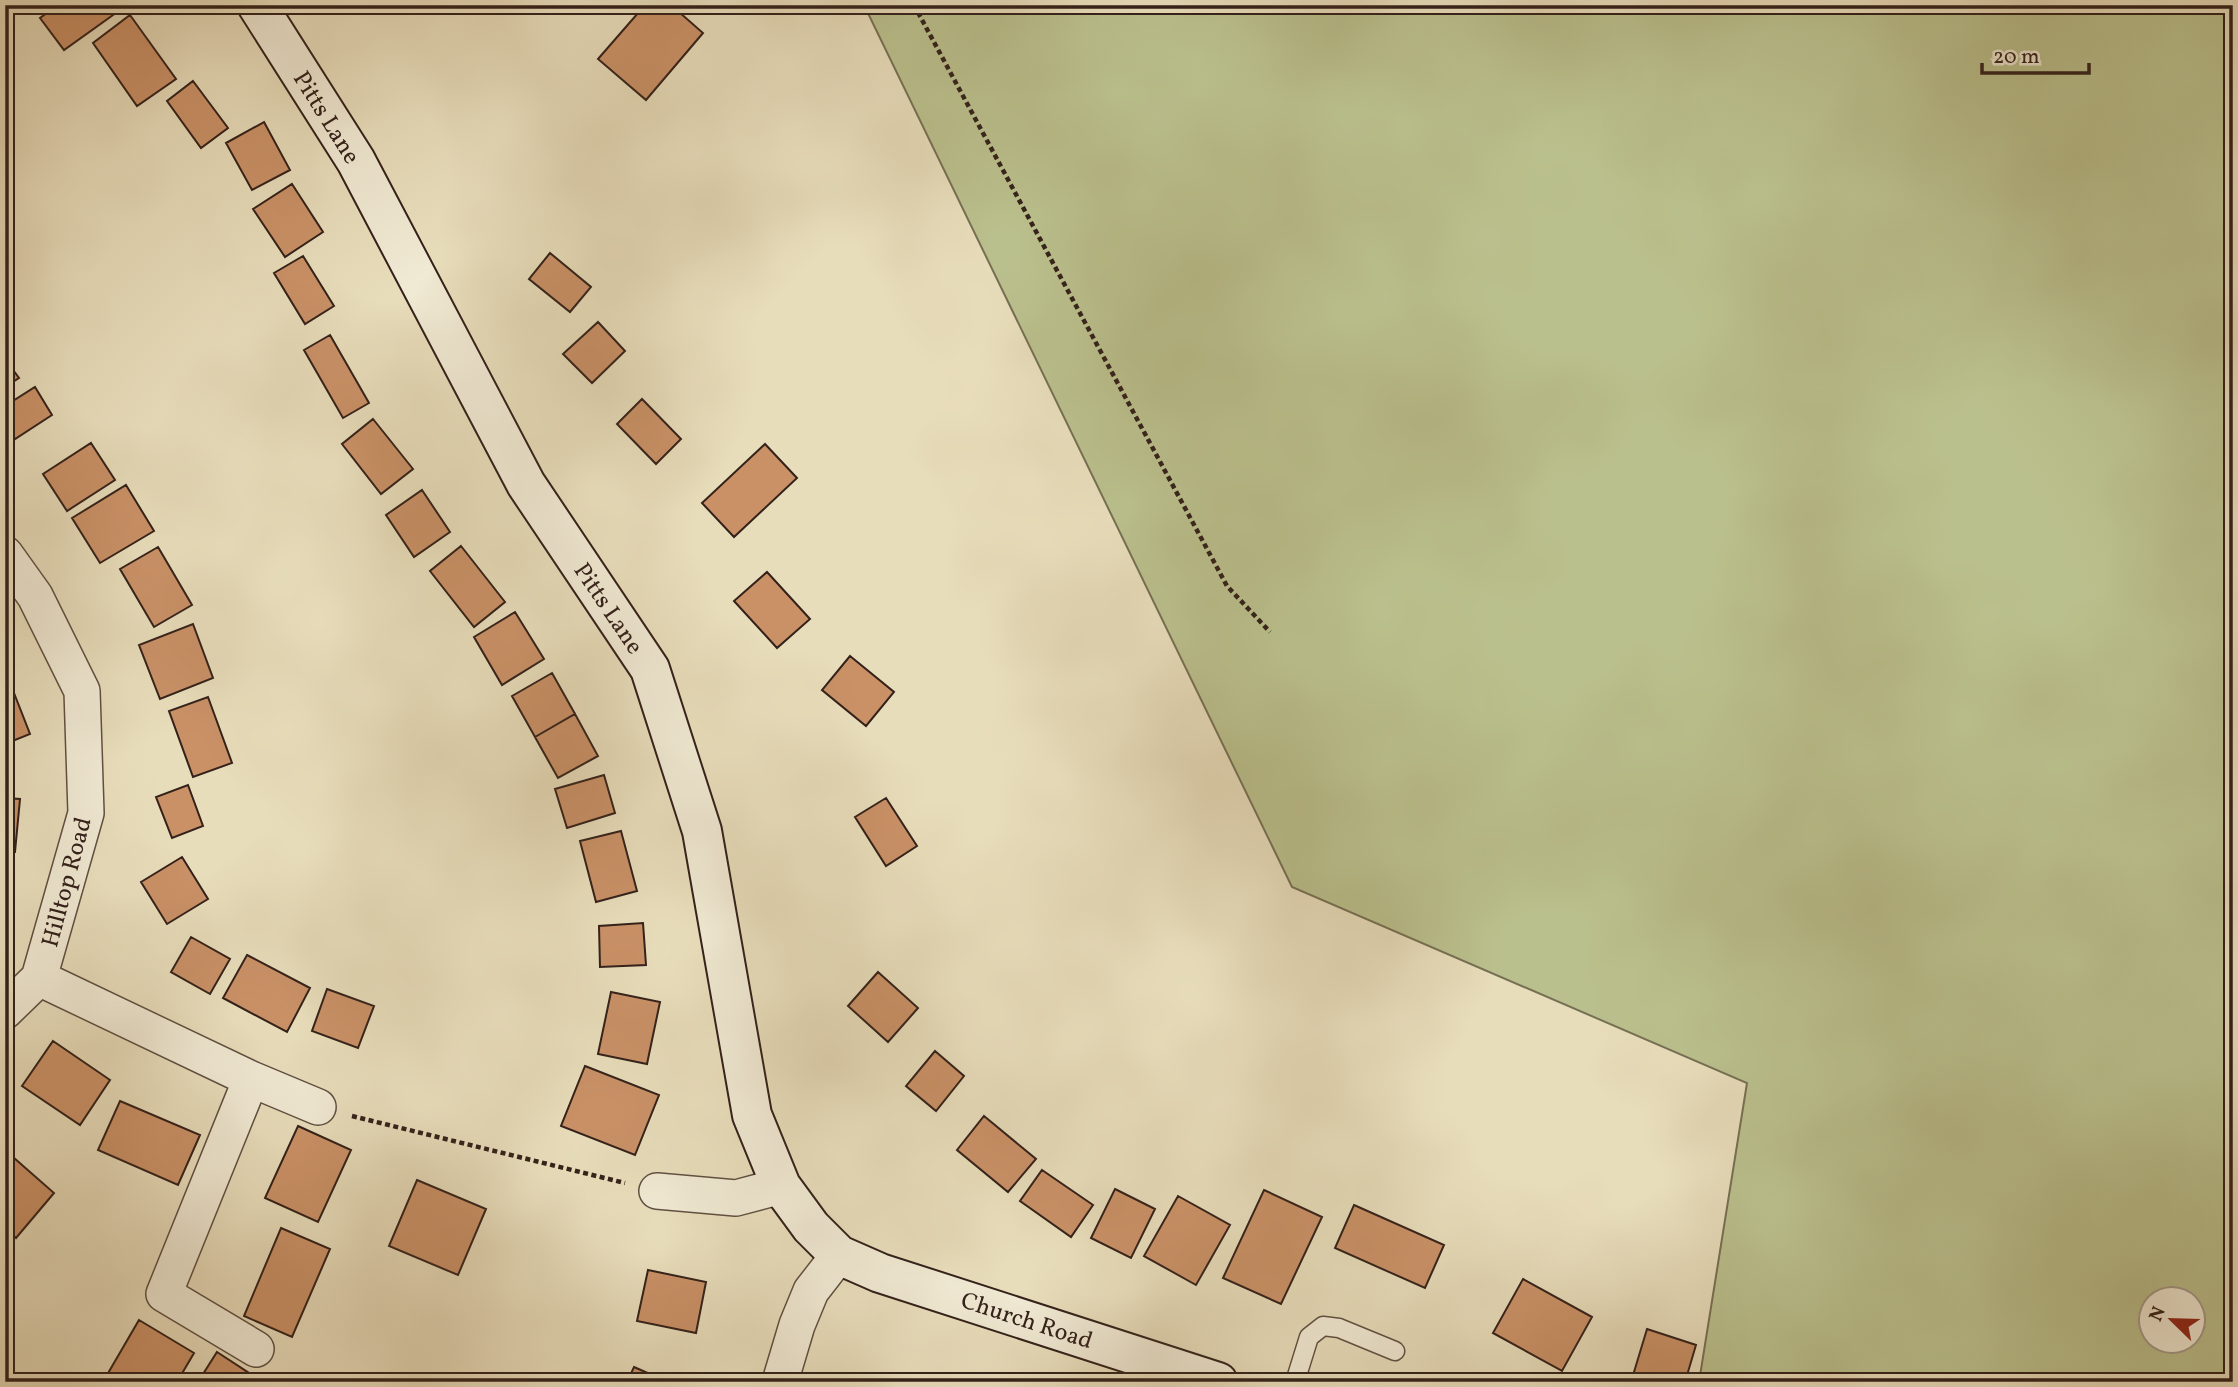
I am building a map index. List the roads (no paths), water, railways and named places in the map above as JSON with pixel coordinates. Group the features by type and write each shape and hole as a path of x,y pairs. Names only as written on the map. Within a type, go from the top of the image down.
{"main road":[{"name":"Pitts Lane","path":"257,5 356,161 526,484 650,669 702,831 752,1115 781,1186 811,1227 839,1255"},
{"name":"Church Road","path":"839,1255 880,1273 1218,1382"}],"street":[{"name":"Hilltop Road","path":"5,554 35,596 82,691 86,813 39,978"},
{"path":"5,1011 39,978 251,1079 318,1107"},
{"path":"251,1079 164,1294 256,1349"},
{"path":"657,1191 736,1198 781,1186"},
{"path":"780,1382 797,1325 811,1291 839,1255"}],"lane":[{"path":"1295,1382 1309,1337 1323,1326 1339,1328 1395,1351"}]}
